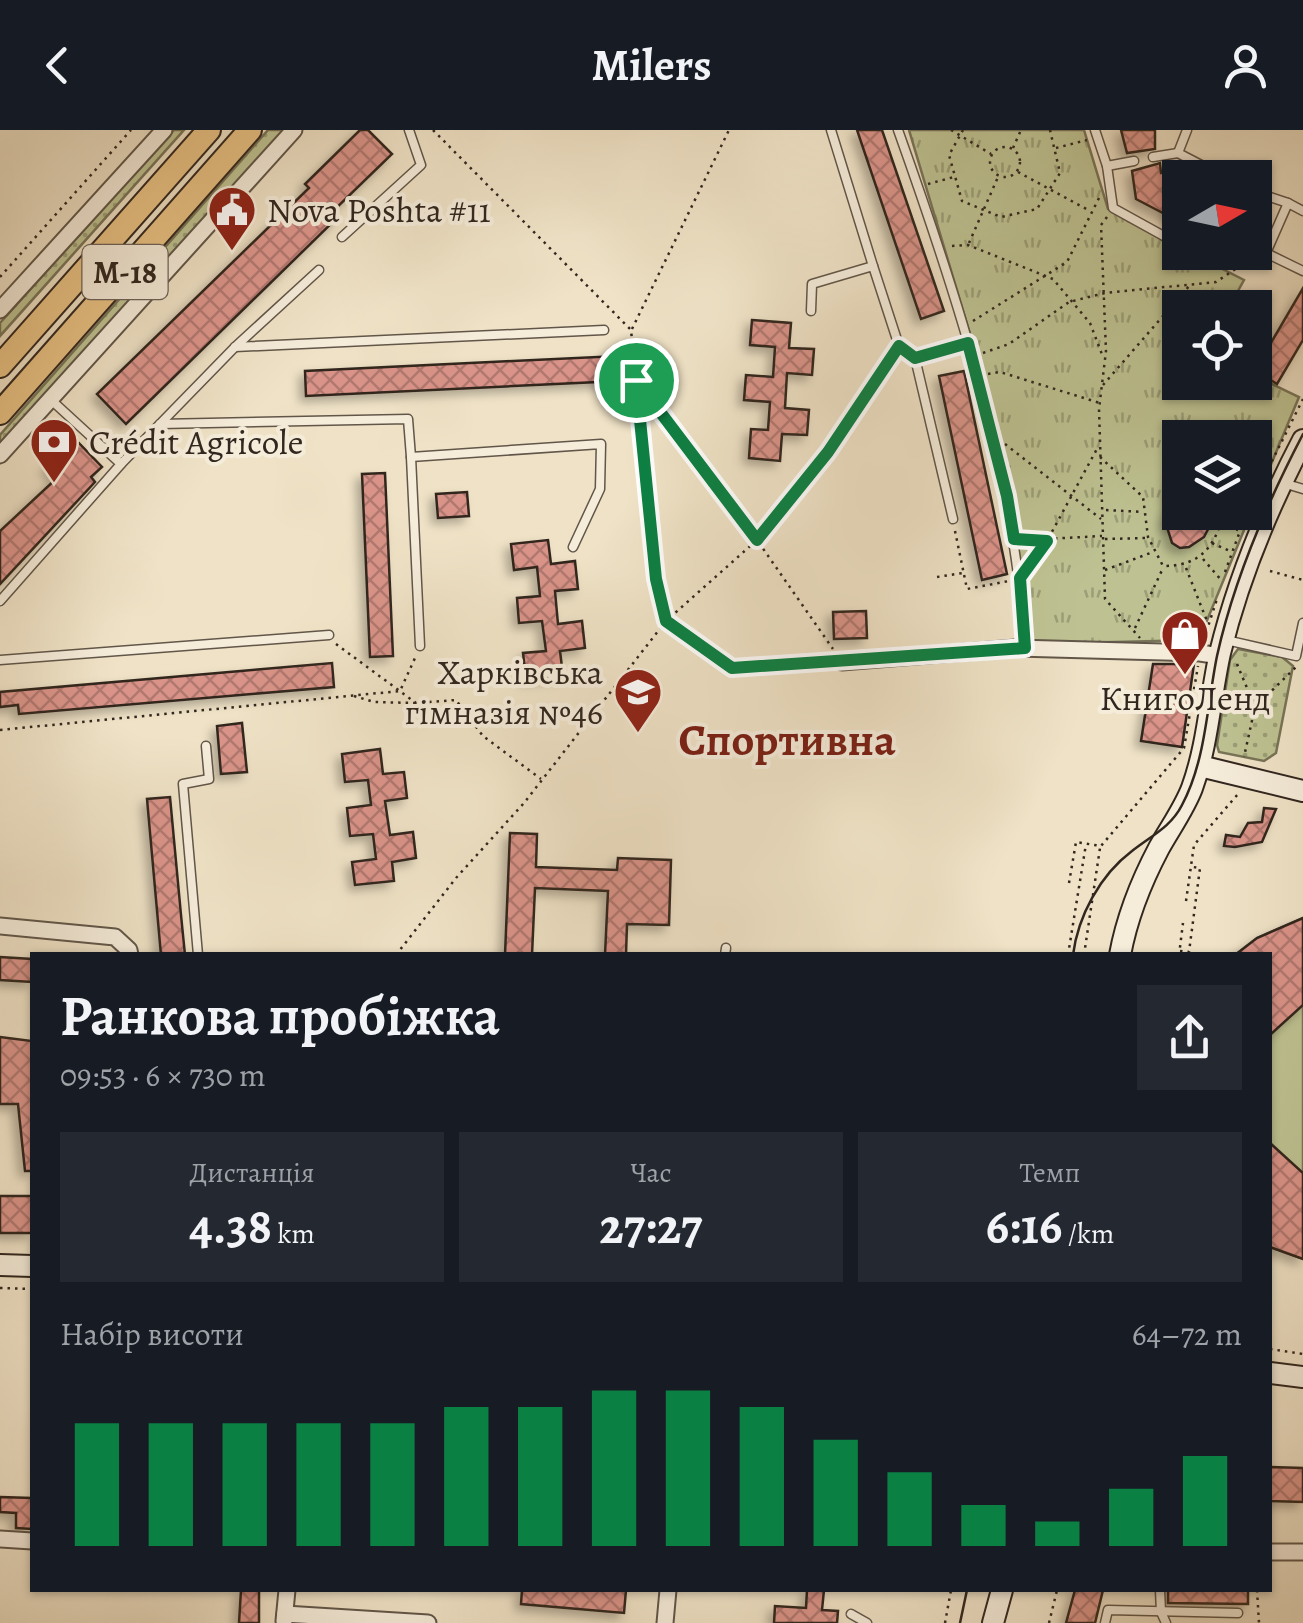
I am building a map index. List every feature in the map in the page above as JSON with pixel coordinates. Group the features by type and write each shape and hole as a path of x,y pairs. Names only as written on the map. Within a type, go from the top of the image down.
{"main road":[{"name":"М-18","path":"0,366 209,130"},
{"name":"М-18","path":"0,413 250,130"},
{"path":"1121,952 1136,898 1160,846 1186,804 1200,766 1220,653 1233,606 1281,483 1303,440"},
{"path":"1200,766 1303,791"},
{"path":"0,1265 30,1266"},
{"path":"1272,1372 1303,1377"},
{"path":"993,1623 1001,1592"}],"street":[{"path":"0,310 164,130"},
{"path":"0,455 294,130"},
{"path":"842,662 1025,648 1220,653"},
{"path":"0,926 115,937 129,952"},
{"path":"0,1539 30,1541"},
{"path":"1272,1552 1303,1552"},
{"path":"287,1592 285,1618 428,1623"},
{"path":"664,1623 668,1592"}],"lane":[{"path":"342,237 421,165 409,130"},
{"path":"831,130 899,346 915,358 953,519"},
{"path":"898,130 940,248 992,434 1014,539 1025,648"},
{"path":"1178,153 1187,130"},
{"path":"1096,134 1107,166 1113,208 1162,234"},
{"path":"1153,158 1178,153 1191,160"},
{"path":"1107,166 1134,161"},
{"path":"1272,198 1303,210"},
{"path":"1272,240 1288,203"},
{"path":"1272,257 1303,271"},
{"path":"811,311 812,284 873,266"},
{"path":"0,601 121,464 320,270"},
{"path":"236,348 604,330"},
{"path":"915,358 968,343"},
{"path":"891,356 899,346"},
{"path":"49,398 121,464"},
{"path":"160,424 408,420 420,646"},
{"path":"412,457 600,444 600,489 573,547"},
{"path":"1281,483 1303,488"},
{"path":"1220,653 1299,659 1303,623"},
{"path":"0,660 331,639"},
{"path":"198,952 183,784 210,779 206,746"},
{"path":"1160,1592 1166,1623"},
{"path":"1105,1623 1108,1610 1238,1613"},
{"path":"851,1614 867,1623"}],"path":[{"path":"0,277 131,130"},
{"path":"433,130 631,330"},
{"path":"729,130 631,330 656,579 666,621 732,668 842,662"},
{"path":"951,130 992,154"},
{"path":"963,130 949,156 962,201 1000,217 1037,209 1060,173 1050,130"},
{"path":"1012,149 1022,130"},
{"path":"1054,148 1096,134"},
{"path":"998,176 992,168 992,154 999,148 1012,149"},
{"path":"998,176 1016,171 1020,162 1012,149"},
{"path":"1016,171 1092,212"},
{"path":"968,245 998,176"},
{"path":"918,187 955,177"},
{"path":"963,327 1067,262 1109,179"},
{"path":"1113,208 1101,224 1105,362 1099,444 1105,599 1156,652"},
{"path":"940,248 968,245 1053,279 1090,323 1105,362"},
{"path":"972,358 1009,344 1069,302 1105,293 1216,282 1234,270"},
{"path":"1102,386 1191,284"},
{"path":"398,952 456,878 542,780 666,621 757,540 828,452 891,356"},
{"path":"977,377 1000,372 1100,403"},
{"path":"636,380 757,540 842,662"},
{"path":"1272,461 1303,399"},
{"path":"992,434 1102,520"},
{"path":"953,519 967,589 1020,578 1073,497 1099,444"},
{"path":"1100,456 1143,497 1148,538 1163,566"},
{"path":"1103,510 1144,512"},
{"path":"1163,566 1185,566 1202,558 1218,530"},
{"path":"1202,558 1222,581 1240,530"},
{"path":"1014,539 1148,538"},
{"path":"1211,542 1232,552"},
{"path":"1105,570 1154,551"},
{"path":"1134,631 1163,566"},
{"path":"1185,566 1220,653 1255,707"},
{"path":"1270,571 1303,580"},
{"path":"938,577 964,572"},
{"path":"1208,624 1218,596"},
{"path":"331,639 416,703"},
{"path":"400,691 420,646"},
{"path":"1084,952 1101,846 1184,748 1220,653"},
{"path":"1243,762 1255,707 1299,659"},
{"path":"0,730 400,691"},
{"path":"352,696 374,702 456,700 482,736 542,780"},
{"path":"1186,901 1194,846 1236,793 1252,797"},
{"path":"1069,883 1076,842 1101,846"},
{"path":"1068,952 1086,844"},
{"path":"1189,952 1200,868 1191,867"},
{"path":"1179,952 1184,923"},
{"path":"0,1288 30,1290"},
{"path":"1272,1349 1303,1354"},
{"path":"945,1623 951,1592"},
{"path":"1049,1623 1057,1592"},
{"path":"1257,1592 1258,1623"}],"green space":[{"path":"174,130 184,130 0,336 0,323"},
{"path":"268,130 286,130 0,449 0,435"},
{"path":"909,130 1084,130 1108,209 1162,238 1162,270 1224,270 1244,280 1238,290 1162,290 1162,400 1272,400 1272,384 1299,397 1272,462 1272,420 1162,420 1162,530 1244,530 1199,640 1029,644 985,384"},
{"path":"1238,649 1282,657 1293,666 1276,753 1264,761 1219,752 1217,745 1230,660"},
{"path":"1303,918 1303,1259 1272,1248 1272,952 1239,952 1257,938"}],"building":[{"path":"360,130 368,130 392,154 333,211 338,217 126,424 97,394 309,188 305,184"},
{"path":"857,130 882,130 944,311 921,319"},
{"path":"1121,130 1155,130 1155,149 1127,153"},
{"path":"1160,163 1162,213 1136,199 1132,171"},
{"path":"1303,288 1303,340 1277,384 1272,381 1272,341"},
{"path":"752,320 791,323 789,348 814,349 812,375 787,373 785,408 809,410 807,435 782,434 780,461 749,458 751,429 768,430 770,402 744,400 746,375 773,377 775,347 750,345"},
{"path":"618,356 619,381 306,396 305,371"},
{"path":"964,371 1007,574 982,580 939,376"},
{"path":"77,441 102,467 91,477 95,482 0,584 0,531 57,478 46,468"},
{"path":"385,473 393,656 370,657 362,474"},
{"path":"467,492 469,516 438,518 436,494"},
{"path":"1168,530 1208,530 1189,547 1180,548 1172,543"},
{"path":"548,540 551,564 575,561 578,589 555,591 558,624 582,621 585,648 560,651 563,675 526,679 523,653 546,651 542,621 519,623 517,598 540,596 537,567 514,570 511,544"},
{"path":"866,611 867,638 834,639 833,612"},
{"path":"332,663 334,687 19,714 18,705 0,707 0,692"},
{"path":"1153,664 1194,664 1182,747 1141,741"},
{"path":"242,723 247,772 221,774 217,726"},
{"path":"380,749 383,774 404,772 407,798 385,801 390,835 413,832 416,858 392,862 394,881 355,885 352,862 376,859 373,834 350,836 347,808 371,805 368,780 345,782 342,754"},
{"path":"170,797 185,952 161,952 147,799"},
{"path":"1264,808 1276,809 1262,842 1224,846 1226,835 1240,837 1248,823 1262,822"},
{"path":"510,833 537,834 536,867 617,870 618,858 671,860 669,925 627,924 626,952 605,952 608,891 535,888 532,952 505,952"},
{"path":"1303,918 1303,1005 1272,1033 1272,952 1239,952 1257,938"},
{"path":"0,957 30,959 30,982 0,980"},
{"path":"0,1037 30,1041 30,1171 25,1171 18,1104 0,1104"},
{"path":"1272,1145 1303,1173 1303,1259 1272,1248"},
{"path":"0,1196 30,1196 30,1233 0,1233"},
{"path":"1272,1467 1303,1468 1303,1502 1272,1501"},
{"path":"0,1497 30,1498 30,1529 16,1528 16,1513 0,1512"},
{"path":"241,1592 259,1592 259,1623 239,1623"},
{"path":"522,1592 626,1592 624,1613 521,1604"},
{"path":"807,1592 824,1592 822,1610 838,1611 837,1623 774,1623 775,1606 806,1608"},
{"path":"1074,1592 1103,1592 1095,1623 1066,1623"},
{"path":"1168,1592 1248,1592 1248,1604 1168,1603"}],"tram line":[{"path":"1074,952 1085,911 1101,884 1120,861 1172,819 1190,788 1201,751 1217,656 1242,570 1303,434"},
{"path":"960,1623 967,1592"}],"place":[{"name":"Nova Poshta #11","path":"232,252"},
{"name":"Crédit Agricole","path":"54,484"},
{"name":"КнигоЛенд","path":"1185,676"},
{"name":"Харківська гімназія №46","path":"638,734"}],"district":[{"name":"Спортивна","path":"787,739"}],"route":[{"path":"968,343 1007,496 1014,539 1047,541 1020,578 1025,648 732,668 666,621 656,579 636,380 757,540 828,452 899,346 915,358 968,343"}]}
